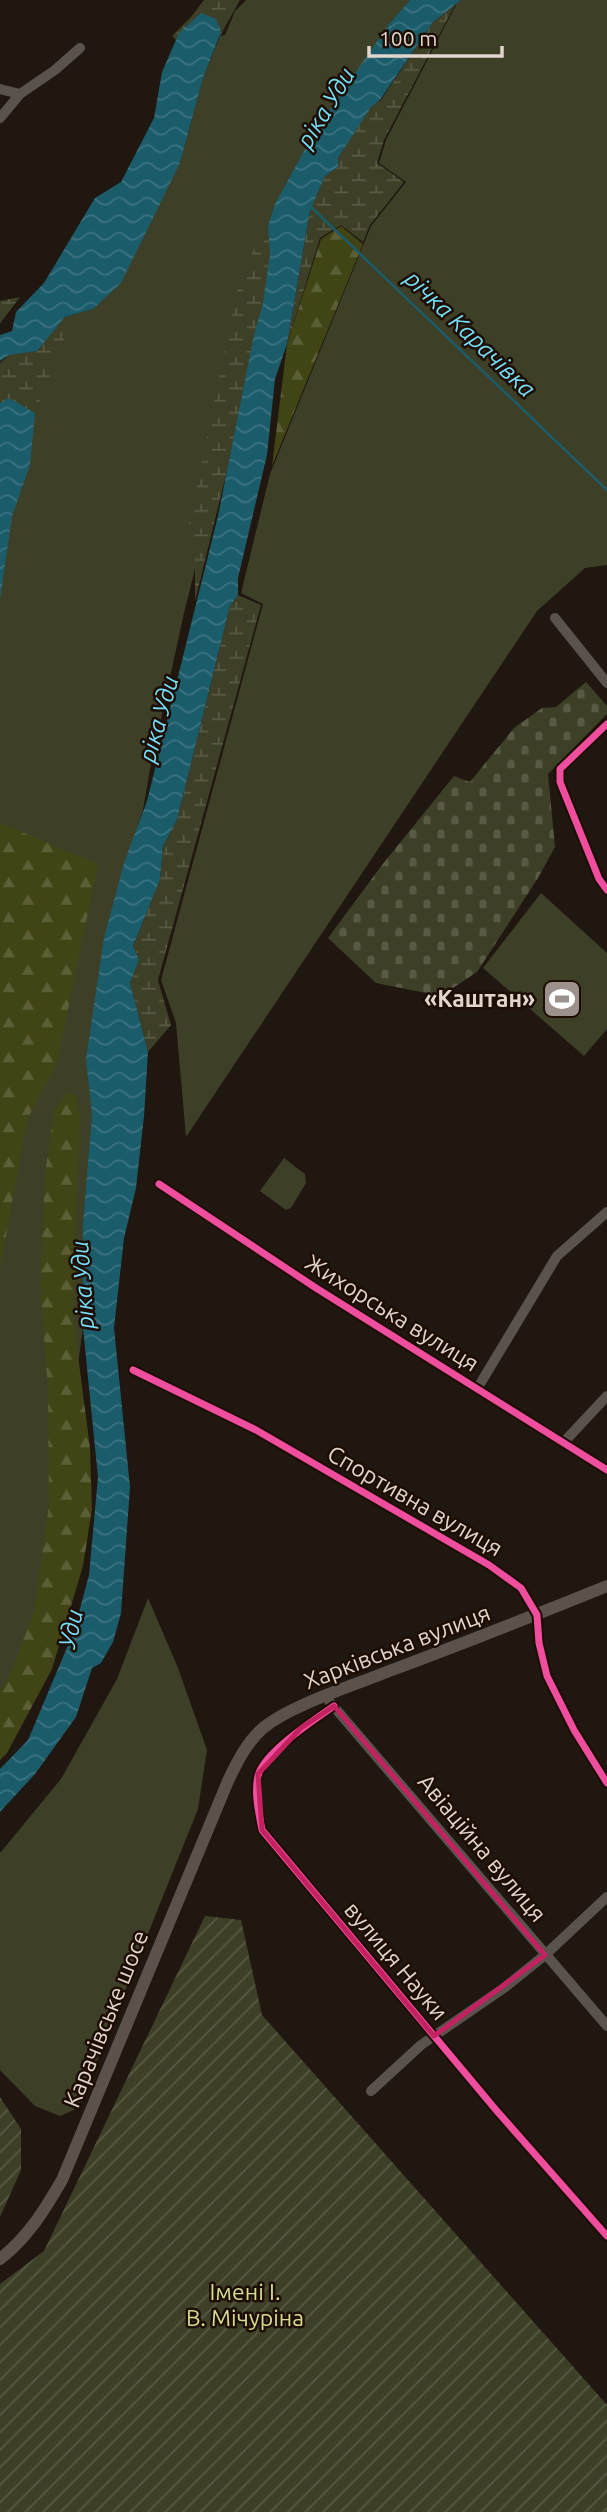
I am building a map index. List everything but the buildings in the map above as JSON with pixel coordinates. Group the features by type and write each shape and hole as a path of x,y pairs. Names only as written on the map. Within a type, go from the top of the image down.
{"main road":[{"name":"Харківська вулиця","path":"228,1781 242,1753 265,1727 607,1586"},
{"name":"Карачівське шосе","path":"0,2259 19,2244 41,2217 62,2180 228,1781"}],"street":[{"path":"1,113 20,93 55,70 80,48"},
{"path":"0,89 20,93"},
{"path":"555,618 607,683"},
{"path":"607,724 560,769 560,782 599,880 607,890"},
{"name":"Жихорська вулиця","path":"159,1184 328,1296 607,1470"},
{"path":"477,1389 557,1256 607,1212"},
{"name":"Спортивна вулиця","path":"133,1370 256,1430 489,1565 521,1588 537,1615 539,1643 547,1676 574,1730 607,1783"},
{"path":"564,1442 607,1396"},
{"name":"Авіаційна вулиця","path":"330,1701 607,2026"},
{"name":"вулиця Науки","path":"330,1701 274,1752 258,1774 256,1802 262,1830 434,2036 607,2236"},
{"path":"372,2091 421,2045 504,1988 545,1955 607,1897"}],"highlighted area":[{"path":"334,1706 545,1955 434,2036 262,1830 258,1774 301,1728"}],"green space":[{"path":"204,0 240,0 220,36 203,16 176,40 172,36"},
{"path":"246,0 410,0 389,24 296,167 184,613 143,810 118,886 91,1127 83,1328 42,1622 0,1700 0,574 30,425 56,328 65,317 93,309 180,163 203,78 220,36 225,35 235,11"},
{"path":"461,0 607,0 607,565 585,568 537,611 186,1137 176,1023 161,980 263,604 241,593 270,474 371,226 406,182 379,163 386,140 457,3"},
{"path":"456,3 384,140 377,163 404,182 370,225 363,242 341,225 320,238 287,344 310,211 325,176 338,167 338,158 371,106 381,100 433,22"},
{"path":"268,226 268,297 249,367 195,601 195,558 188,528 238,286 262,230"},
{"path":"341,226 363,244 272,466 287,344 321,239"},
{"path":"20,297 2,321 0,324 0,301"},
{"path":"55,325 66,335 30,425 0,585 0,363"},
{"path":"238,595 261,605 158,980 171,1025 148,1052 130,983 139,960 133,946 160,880 163,846 177,820 230,606"},
{"path":"586,682 607,706 607,714 548,774 555,847 477,972 441,996 376,983 328,938 382,865 454,776 470,782 514,728 542,708 556,707"},
{"path":"0,823 98,864 57,1062 27,1120 0,1270"},
{"name":"«Каштан»","path":"541,893 607,953 607,1029 584,1056 483,968"},
{"path":"66,1093 76,1095 80,1115 73,1317 90,1448 92,1509 83,1566 52,1669 7,1753 0,1760 0,1692 10,1674 34,1612 49,1505 48,1388 40,1286 45,1174 54,1111"},
{"path":"284,1158 305,1174 306,1183 291,1208 286,1210 260,1191"},
{"path":"148,1598 178,1668 207,1750 198,1809 78,2108 60,2116 35,2106 0,2070 0,1853 61,1779 117,1679"},
{"name":"Імені І. В. Мічуріна","path":"205,1916 241,1920 262,2015 607,2405 607,2512 0,2512 0,2284 44,2251"},
{"path":"0,2097 21,2129 21,2170 0,2217"}],"water":[{"name":"ріка Уди","path":"410,0 461,0 433,22 380,100 371,107 338,158 338,167 325,176 310,211 287,344 275,379 267,455 238,578 238,595 230,606 177,820 163,846 160,880 133,946 139,960 130,983 148,1052 136,1188 124,1238 114,1328 130,1487 121,1613 113,1642 101,1663 92,1668 76,1717 35,1774 0,1812 0,1769 28,1740 74,1631 89,1575 98,1477 83,1328 83,1225 92,1114 86,1059 104,938 124,863 147,801 218,516 254,335 263,303 270,254 268,226 275,204 315,131 389,24"},
{"path":"201,13 216,19 221,32 203,78 180,163 121,283 93,309 65,317 37,351 9,355 0,361 0,335 12,331 16,312 44,283 95,198 121,182 154,118 162,72 179,33"},
{"path":"9,398 35,413 30,465 12,516 0,600 0,403"}],"waterway":[{"name":"річка Карачівка","path":"311,207 607,490"}],"cycle path":[{"path":"607,724 560,769 560,782 599,879 607,890"},
{"path":"159,1184 316,1288 607,1470"},
{"path":"133,1370 256,1430 489,1565 521,1588 537,1615 539,1643 547,1676 574,1730 607,1783"},
{"path":"334,1706 279,1747 262,1767 257,1790 262,1830 496,2110 607,2236"}],"place":[{"name":"«Каштан»","path":"562,999"}],"water label":[{"name":"Уди","path":"71,1629"}]}
